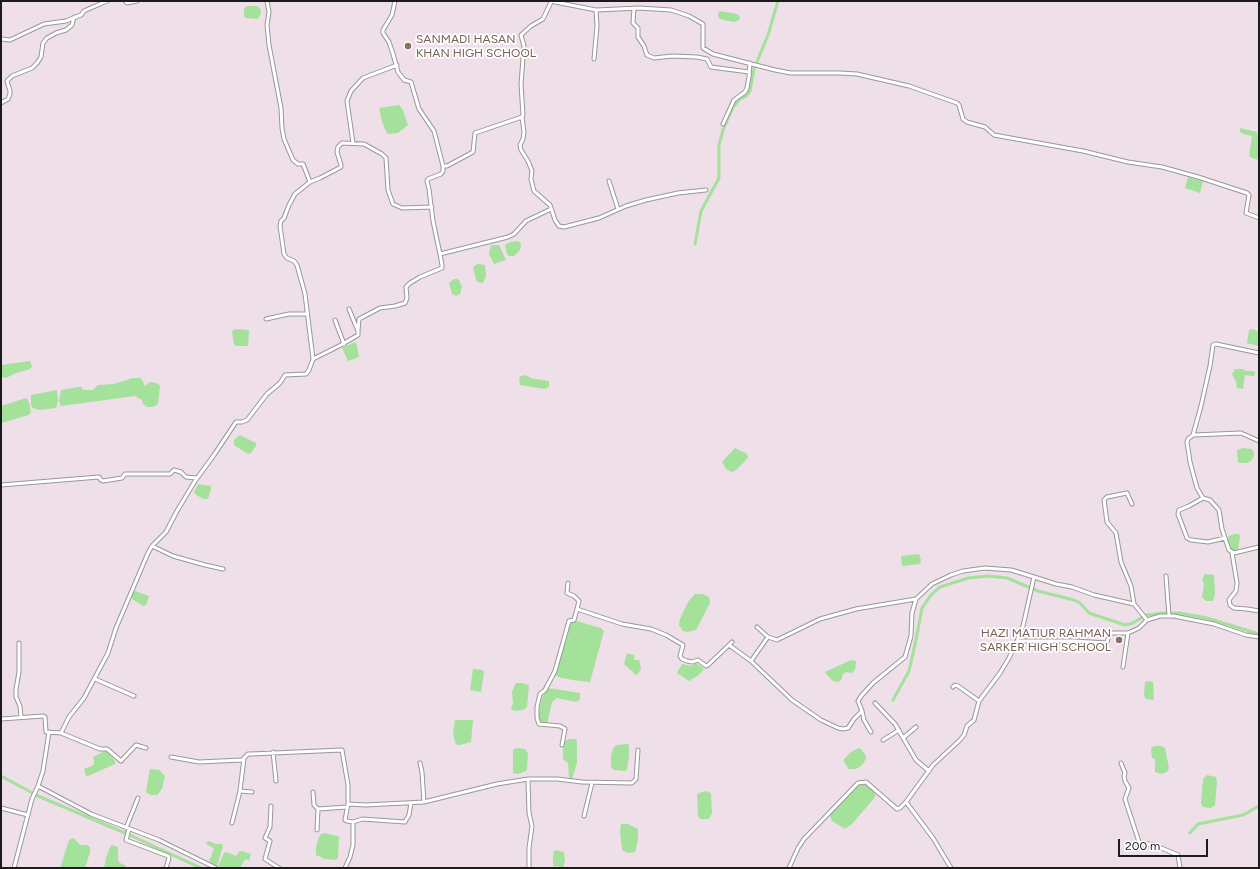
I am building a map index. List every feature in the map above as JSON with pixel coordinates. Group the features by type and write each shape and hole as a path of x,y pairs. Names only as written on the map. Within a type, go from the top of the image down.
{"street":[{"path":"1,39 10,40 44,24 66,21 107,1"},
{"path":"125,1 127,3 137,1"},
{"path":"267,1 269,12 267,25 270,52 281,108 284,139 293,160 298,164 303,164 310,182"},
{"path":"313,359 357,336 359,319 380,308 405,303 407,298 406,287 410,283 442,268 427,179 441,174 443,171 443,166 434,131 419,109 411,82 400,77 393,54 383,30 392,14 394,1"},
{"path":"706,190 678,193 646,200 618,209 598,218 561,227 555,220 548,203 536,193 532,186 532,171 520,148 524,132 522,118 522,84 524,46 521,35 531,26 543,19 550,1 596,10 634,8 671,10 689,16 703,24 702,38 704,49 713,54 791,73 857,74 909,86 957,103 959,105 962,119 985,127 994,135 1083,151 1128,162 1162,167 1198,177 1247,194 1249,195 1246,213 1259,218"},
{"path":"634,8 633,23 638,28 638,37 644,46 647,55 654,58 672,56 697,57 707,59 711,68 749,72"},
{"path":"594,59 597,26 596,10"},
{"path":"1,103 8,99 10,94 7,81 12,76 32,68 41,57 43,43 47,38 66,30 72,25 74,17"},
{"path":"723,124 734,100 745,92 747,88 751,64"},
{"path":"353,143 347,101 351,91 363,78 396,65"},
{"path":"443,166 447,166 473,152 474,135 477,132 522,118"},
{"path":"61,733 69,718 84,698 108,653 116,628 152,546 166,532 197,478 236,422 244,422 267,394 280,383 284,375 308,372 313,359 306,314 306,299 298,265 286,257 280,226 281,221 284,218 289,204 295,194 310,182 341,167 337,152 338,147 343,142 353,143 368,146 386,158 388,190 393,204 402,208 432,208"},
{"path":"610,181 618,209"},
{"path":"440,254 512,236 526,221 551,209"},
{"path":"349,308 358,331"},
{"path":"266,319 289,314 306,314"},
{"path":"335,320 344,344"},
{"path":"1203,498 1195,480 1188,447 1188,439 1193,435 1201,406 1213,345 1216,344 1259,353"},
{"path":"1193,435 1241,433 1259,441"},
{"path":"1,485 99,477 103,481 122,478 125,474 170,474 174,470 181,472 186,477 197,478"},
{"path":"1132,504 1127,492 1107,497 1104,500 1107,522 1116,533 1121,562 1131,586 1134,604 1146,619"},
{"path":"1225,538 1208,542 1200,542 1187,538 1178,514 1179,510 1203,498 1210,500 1219,510 1220,521 1225,538 1229,550 1232,553 1237,583 1236,591 1229,600 1230,604 1234,608 1259,612"},
{"path":"152,546 173,556 223,569"},
{"path":"1232,553 1259,547"},
{"path":"757,627 768,637 777,640 820,619 856,609 916,598 932,584 951,574 985,568 1011,570 1094,595 1134,604"},
{"path":"1166,576 1170,616"},
{"path":"789,868 804,839 858,783 866,782 898,809 921,784 929,771 964,735 967,726 976,716 977,704 979,700 1000,673 1017,641 1023,626 1034,578"},
{"path":"562,745 565,729 560,726 538,724 536,718 540,694 545,690 555,670 569,621 574,620 579,601 567,592 568,583"},
{"path":"871,732 864,720 858,701 873,683 905,657 911,636 912,613 916,598"},
{"path":"577,609 622,624 650,629 666,635 683,645 680,656 682,659 690,662 698,660 706,666 731,644 792,700 821,720 838,728 848,728 854,718 862,711"},
{"path":"1017,641 1075,641 1106,643 1110,633 1128,633 1139,628 1146,619 1160,616 1170,616 1214,624 1240,633 1259,637"},
{"path":"1123,667 1128,633"},
{"path":"751,661 768,637"},
{"path":"19,643 19,672 16,697 20,706 22,717"},
{"path":"94,680 134,696"},
{"path":"953,687 955,685 958,686 979,700"},
{"path":"876,703 896,724 916,760 929,771"},
{"path":"1,719 45,717 45,731 61,733 100,749 107,749 121,761 136,745 146,748"},
{"path":"903,738 916,727"},
{"path":"883,740 899,730"},
{"path":"14,868 32,799 43,771 49,732"},
{"path":"171,757 199,762 242,760 248,754 342,750 348,786 347,821 353,822 362,819 405,822 409,815 411,804"},
{"path":"318,809 348,805 411,804 497,784 528,779 632,783 635,782 636,779 638,750"},
{"path":"273,752 276,781"},
{"path":"232,823 240,791 244,758"},
{"path":"420,763 424,802"},
{"path":"1121,763 1125,773 1125,781 1129,788 1125,799 1139,842 1143,845 1148,844 1178,855 1180,868"},
{"path":"528,779 529,813 532,826 529,848 529,868"},
{"path":"584,816 592,782"},
{"path":"38,787 128,831 159,840 216,868"},
{"path":"240,791 252,792"},
{"path":"313,792 314,805 318,809 317,830"},
{"path":"138,798 126,840 168,856 169,858 166,868"},
{"path":"906,802 933,838 951,868"},
{"path":"271,806 270,827 265,838 270,841 265,859 279,868"},
{"path":"1,808 28,815"},
{"path":"345,868 353,845 353,822"}],"shaded area":[{"path":"247,6 256,6 260,8 261,13 258,19 245,18 244,9"},
{"path":"719,11 737,14 740,17 739,20 734,22 720,19 718,16"},
{"path":"399,105 403,110 408,125 398,133 388,134 382,122 379,108"},
{"path":"1240,128 1257,132 1259,143 1259,160 1249,156 1252,136 1240,132"},
{"path":"1188,177 1203,181 1200,193 1185,188"},
{"path":"518,241 521,244 520,250 514,256 509,256 505,245 510,242"},
{"path":"491,245 499,245 506,260 494,264 489,254"},
{"path":"478,264 485,265 486,276 482,283 477,282 473,267"},
{"path":"454,279 459,280 462,287 460,294 456,296 452,294 449,283"},
{"path":"236,329 249,330 248,346 236,346 234,344 232,332"},
{"path":"1253,329 1259,332 1258,346 1247,343 1249,330"},
{"path":"355,342 359,357 348,361 342,348"},
{"path":"30,361 32,367 30,369 5,378 1,376 1,365"},
{"path":"1235,369 1255,372 1255,375 1253,376 1245,375 1243,389 1237,388 1232,374"},
{"path":"525,375 530,378 549,381 549,387 545,389 520,385 519,377"},
{"path":"133,378 141,378 145,386 150,382 157,383 160,386 158,404 153,407 147,407 143,404 142,400 135,396 61,406 59,401 61,390 82,387 82,390 93,390 98,385 114,384"},
{"path":"57,390 58,401 56,408 39,410 33,408 31,405 31,395"},
{"path":"26,398 30,406 31,412 29,415 1,423 1,406"},
{"path":"240,435 256,443 256,446 250,454 234,445 234,440"},
{"path":"735,448 747,454 748,457 735,471 732,472 726,469 722,462"},
{"path":"1243,448 1253,450 1254,456 1251,461 1247,463 1238,462 1237,450"},
{"path":"198,484 211,486 208,499 203,499 195,494 194,492"},
{"path":"1239,534 1240,538 1238,549 1235,551 1232,550 1227,540 1229,536"},
{"path":"919,554 921,560 920,564 902,566 901,556"},
{"path":"1205,574 1214,575 1215,594 1213,601 1206,601 1202,597 1204,584 1202,579"},
{"path":"135,591 149,596 146,605 143,606 132,599 132,595"},
{"path":"695,594 703,594 709,597 710,603 696,630 688,632 683,631 679,625 680,619 688,602"},
{"path":"571,621 601,628 604,631 590,682 572,680 558,677 556,675"},
{"path":"627,653 634,655 634,660 639,660 641,668 636,675 624,664"},
{"path":"851,660 856,661 855,670 852,673 846,672 843,674 841,680 838,682 833,681 825,672"},
{"path":"694,663 704,669 699,675 689,681 677,673 682,664 692,666"},
{"path":"473,669 482,670 484,672 481,692 470,690"},
{"path":"1145,682 1153,682 1153,700 1146,699 1144,696"},
{"path":"516,683 529,685 527,707 523,710 515,711 512,710 511,707 513,704 512,692"},
{"path":"548,688 580,693 580,699 576,702 557,698 552,702 547,724 539,722 538,717 542,698"},
{"path":"455,720 473,720 471,742 457,745 453,733"},
{"path":"569,739 576,739 577,743 577,763 572,779 569,778 568,763 563,759 563,746 565,741"},
{"path":"628,744 629,756 627,770 614,770 611,767 611,755 614,747 617,745"},
{"path":"1155,746 1165,748 1169,768 1167,772 1161,774 1155,772 1155,759 1152,758 1151,750 1152,747"},
{"path":"516,748 525,749 528,753 527,769 526,771 518,774 513,773 513,750"},
{"path":"859,748 866,756 866,759 862,765 856,769 849,769 844,762 844,759 851,752"},
{"path":"105,751 115,761 115,764 86,776 84,769 94,764 93,757"},
{"path":"150,769 159,770 165,776 162,789 157,795 151,795 147,793 146,790"},
{"path":"1207,775 1216,777 1217,781 1215,805 1211,808 1203,807 1201,804 1203,779"},
{"path":"858,785 866,785 874,792 876,796 852,824 845,829 832,821 830,815 854,787"},
{"path":"705,791 711,793 712,813 709,819 700,819 698,816 697,795"},
{"path":"621,824 628,824 638,829 638,840 635,852 628,853 622,850 620,831"},
{"path":"324,833 339,837 338,858 335,860 325,859 316,855 316,847 319,837"},
{"path":"74,838 80,845 87,845 90,847 85,868 62,868 61,865 69,840"},
{"path":"209,841 216,844 222,844 223,846 217,866 209,861 214,849 206,844"},
{"path":"112,845 118,847 118,860 120,863 125,865 126,868 104,868 106,858"},
{"path":"554,850 564,852 565,861 563,867 553,866"},
{"path":"242,851 251,854 249,861 246,859 240,868 222,868 218,866 224,853 226,852 236,856"}],"waterway":[{"path":"695,244 701,211 719,178 719,145 723,130 733,107 750,91 754,69 768,35 778,1"},
{"path":"893,700 909,671 922,608 931,595 940,587 968,578 988,576 1007,578 1038,591 1074,600 1080,603 1089,613 1125,625 1133,623 1146,615 1180,613 1207,618 1259,634"},
{"path":"1,776 38,796 132,836 201,868"},
{"path":"1190,833 1198,824 1243,815 1259,806"}],"place":[{"name":"SANMADI HASAN KHAN HIGH SCHOOL","path":"408,46"},
{"name":"HAZI MATIUR RAHMAN SARKER HIGH SCHOOL","path":"1119,640"}]}
